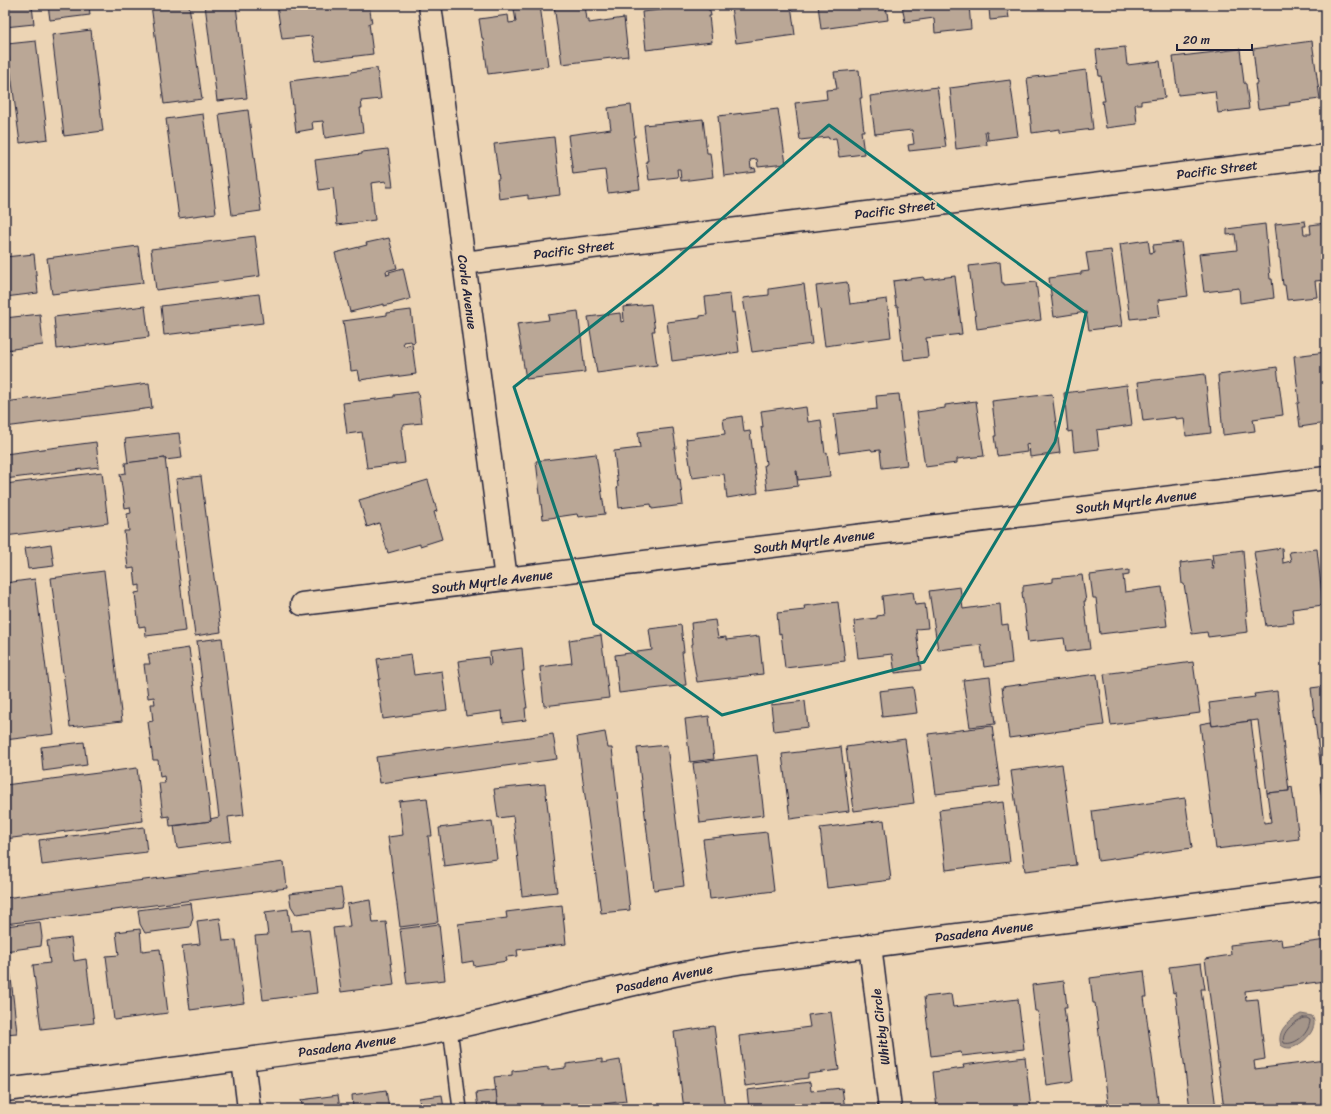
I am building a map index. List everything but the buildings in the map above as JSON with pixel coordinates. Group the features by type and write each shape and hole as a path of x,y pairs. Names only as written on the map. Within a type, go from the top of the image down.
{"street":[{"name":"Corla Avenue","path":"430,5 506,579"},
{"name":"Pacific Street","path":"464,263 1326,156"},
{"name":"South Myrtle Avenue","path":"302,604 1326,478"},
{"name":"Pasadena Avenue","path":"5,1090 242,1060 407,1037 696,970 744,962 1326,888"},
{"name":"Whitby Circle","path":"870,945 890,1109"},
{"path":"242,1060 249,1109"}],"lane":[{"path":"450,1028 460,1109"}],"highlighted area":[{"path":"829,125 1086,313 1055,442 924,662 722,715 594,624 514,387 661,272"}],"water":[{"path":"1301,1014 1312,1016 1314,1026 1312,1031 1307,1038 1297,1046 1286,1048 1281,1045 1280,1035 1285,1026 1292,1019"}]}
